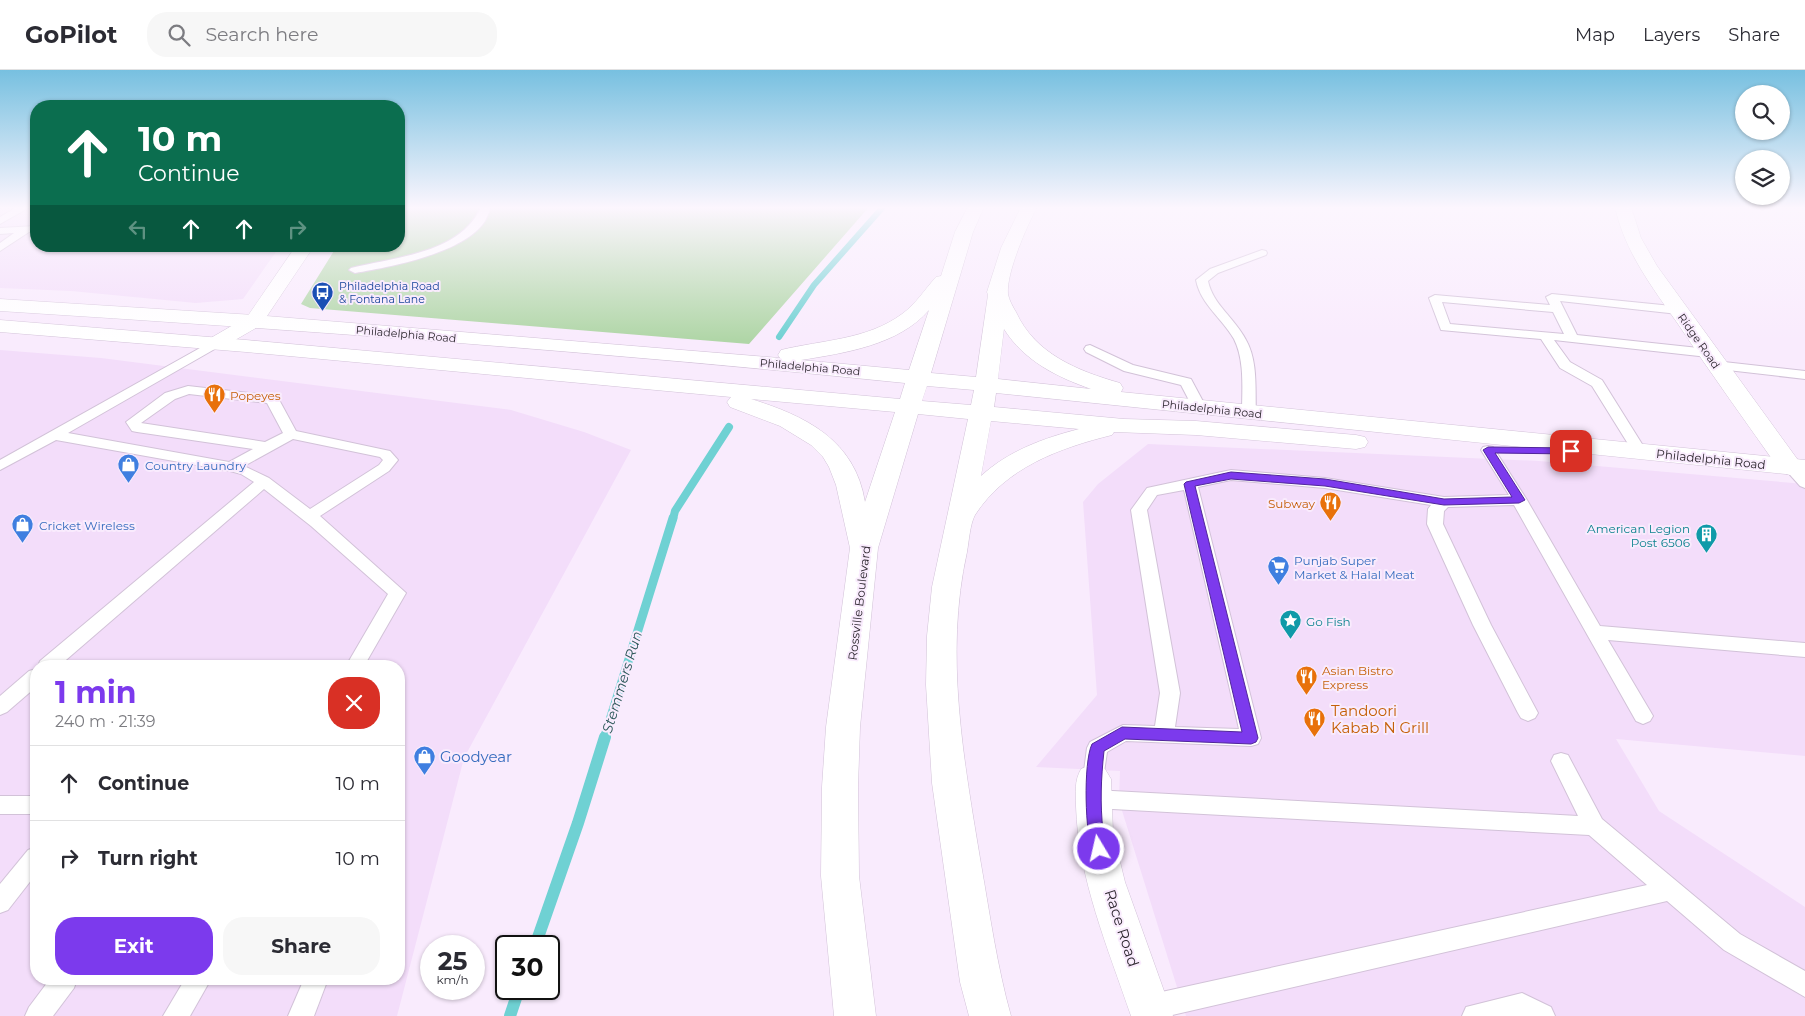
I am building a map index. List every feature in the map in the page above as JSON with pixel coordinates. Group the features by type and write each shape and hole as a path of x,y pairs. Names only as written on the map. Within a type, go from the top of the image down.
{"main road":[{"name":"Rossville Boulevard","path":"855,1016 840,876 840,787 843,727 864,548 958,251"},
{"path":"990,1016 981,982 946,754 941,653 946,585 986,384 997,291 1008,251"},
{"name":"Ridge Road","path":"1639,251 1711,359 1800,473"},
{"path":"216,343 254,321 301,252"},
{"path":"744,361 823,350 870,337 892,328 915,314 952,270"},
{"path":"997,291 1019,336 1028,347 1051,362 1099,384 1176,405"},
{"name":"Philadelphia Road","path":"0,306 254,321 918,377 1176,405 1629,450 1800,473"},
{"name":"Philadelphia Road","path":"0,326 216,343 1124,426 1196,428 1252,434 1488,450 1538,452 1629,450"},
{"path":"684,385 784,417 808,431 828,447 842,467 849,485 864,548"},
{"path":"961,515 1006,468 1026,457 1050,445 1124,426"},
{"name":"Race Road","path":"1094,789 1095,833 1106,882 1150,1012"}],"lane":[{"path":"355,270 418,256 430,251"},
{"path":"1249,412 1246,362 1243,346 1235,330 1206,295 1202,280 1214,271 1262,253"},
{"path":"1572,338 1552,297 1678,310"},
{"path":"1558,309 1435,298 1445,327 1572,338 1805,375"},
{"path":"1545,336 1565,365 1597,383 1629,450"},
{"path":"0,466 216,343"},
{"path":"1090,349 1128,368 1186,382 1200,407"},
{"path":"268,447 137,428 133,422 170,396 188,390 272,399 291,434"},
{"path":"231,467 291,434 385,454 391,460 384,468 309,516"},
{"path":"54,435 246,470 264,481 309,516 397,593 358,660"},
{"path":"1488,450 1519,500 1643,716"},
{"path":"1164,734 1170,693 1139,510 1152,491 1231,475 1325,482 1444,502 1519,500"},
{"path":"55,660 264,481"},
{"path":"1190,484 1251,738 1122,733 1097,748 1094,789 1594,826"},
{"path":"1444,502 1436,509 1435,524 1482,625 1528,713"},
{"path":"1595,632 1805,650"},
{"path":"0,707 30,681"},
{"path":"1561,761 1594,826 1732,942 1805,985"},
{"path":"0,806 30,806"},
{"path":"0,902 30,864"},
{"path":"1150,1012 1670,890"},
{"path":"38,1016 61,985"},
{"path":"176,1016 195,985"},
{"path":"301,1016 314,985"},
{"path":"1475,1016 1522,1006 1542,1016"}],"shaded area":[{"path":"0,251 276,252 243,299 196,303 71,291 0,288"},
{"path":"0,350 101,358 511,410 584,432 631,450 464,758 397,1016 0,1016"},
{"path":"1148,444 1539,461 1805,484 1805,756 1616,739 1659,811 1805,907 1805,1016 1186,1016 1119,801 1120,771 1036,767 1097,695 1083,502 1098,484"}],"green space":[{"path":"830,251 749,344 310,308 301,304 333,252"}],"waterway":[{"name":"Stemmers Run","path":"779,337 814,285 844,251"},
{"name":"Stemmers Run","path":"673,519 675,511 729,427"},
{"name":"Stemmers Run","path":"604,739 673,518"},
{"name":"Stemmers Run","path":"539,935 578,823 605,737"},
{"name":"Stemmers Run","path":"510,1016 515,1000"}],"place":[{"name":"Philadelphia Road & Fontana Lane","path":"323,311"},
{"name":"Popeyes","path":"214,414"},
{"name":"Country Laundry","path":"129,484"},
{"name":"Subway","path":"1331,522"},
{"name":"Cricket Wireless","path":"23,544"},
{"name":"American Legion Post 6506","path":"1706,554"},
{"name":"Punjab Super Market & Halal Meat","path":"1278,586"},
{"name":"Go Fish","path":"1290,640"},
{"name":"Asian Bistro Express","path":"1306,696"},
{"name":"Tandoori Kabab N Grill","path":"1315,738"},
{"name":"Goodyear","path":"424,775"}],"route":[{"path":"1099,849 1095,833 1094,779 1097,748 1122,733 1251,738 1190,484 1231,475 1325,482 1444,502 1519,500 1488,450 1519,452 1571,451"}]}
